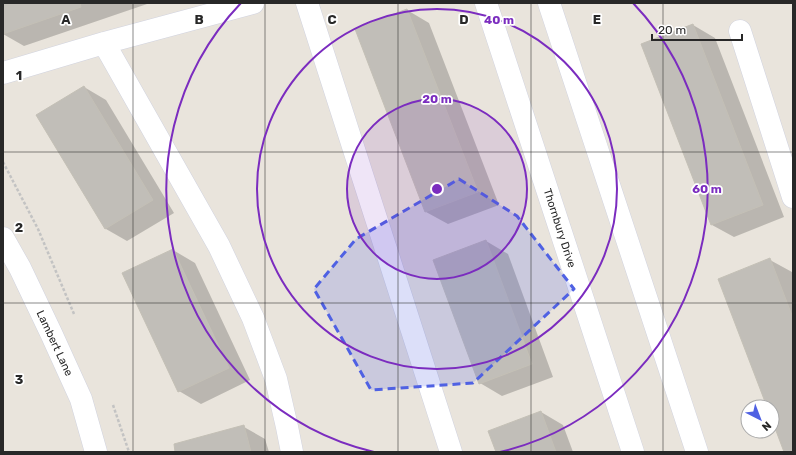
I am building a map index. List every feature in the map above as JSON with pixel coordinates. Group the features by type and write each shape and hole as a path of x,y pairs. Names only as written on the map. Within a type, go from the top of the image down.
{"street":[{"path":"3,73 104,43 252,3"},
{"path":"307,3 451,452"},
{"name":"Thornbury Drive","path":"486,3 633,452"},
{"path":"549,3 697,452"},
{"path":"740,31 793,196"},
{"path":"104,43 219,246 253,318 276,379 292,452"},
{"name":"Lambert Lane","path":"3,238 20,268 42,313 81,399 96,452"}],"highlighted area":[{"path":"459,179 517,216 574,289 473,383 371,390 314,289 356,239"}],"building":[{"path":"3,3 80,3 81,7 3,34"},
{"path":"407,9 478,192 425,212 355,29"},
{"path":"693,24 763,205 711,225 641,44"},
{"path":"84,86 153,200 105,229 36,115"},
{"path":"486,240 532,364 479,384 433,260"},
{"path":"173,249 229,368 178,392 122,273"},
{"path":"770,258 793,318 793,452 784,452 779,439 780,399 764,399 718,279"},
{"path":"541,411 556,452 496,452 488,431"},
{"path":"244,425 251,452 175,452 174,444"}]}
